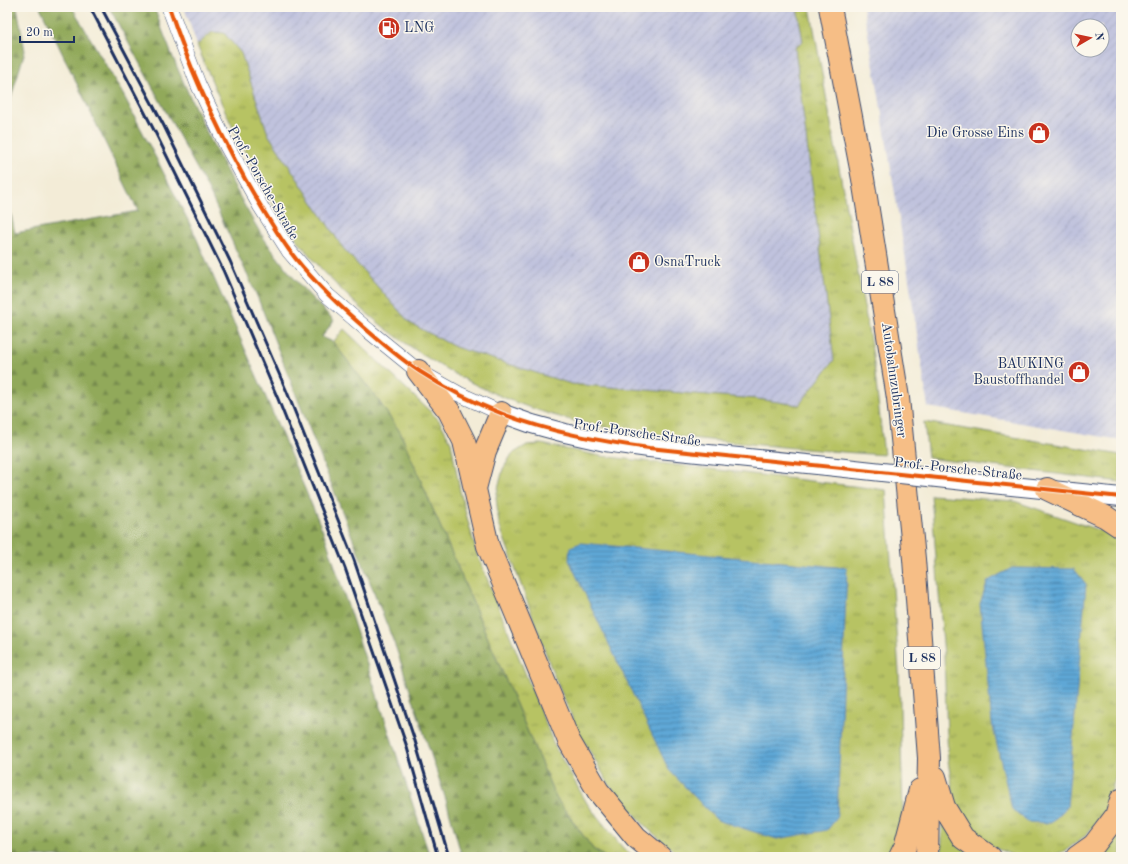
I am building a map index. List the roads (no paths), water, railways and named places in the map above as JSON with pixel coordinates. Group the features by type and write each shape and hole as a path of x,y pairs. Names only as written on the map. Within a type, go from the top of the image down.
{"highway":[{"name":"Autobahnzubringer","path":"830,7 863,179 898,398 913,552 929,758"},
{"path":"418,371 449,411 464,441 488,546 569,741 598,791 636,837 660,857"},
{"path":"475,488 485,451 501,413"},
{"path":"1047,489 1106,517 1121,528"},
{"path":"900,857 905,848 929,758"},
{"path":"929,758 944,807 963,838 990,857"},
{"name":"L 88","path":"927,857 929,758"},
{"path":"1077,857 1094,845 1116,816 1121,800"}],"street":[{"name":"Prof.-Porsche-Straße","path":"168,7 198,84 227,146 261,207 290,251 327,295 370,332 418,371 459,394 501,413 545,428 605,442 1121,497"}],"water":[{"path":"581,543 847,568 837,818 827,830 777,839 717,820 669,770 569,560 570,547"},
{"path":"1012,568 1074,569 1086,584 1067,807 1051,823 1029,822 1012,809 992,723 980,604 988,581"}],"railway":[{"path":"90,7 156,134 223,270 278,399 345,568 406,744 438,857"},
{"path":"101,7 164,126 230,261 287,392 354,560 415,741 449,857"}],"place":[{"name":"LNG","path":"389,28"},
{"name":"Die Grosse Eins","path":"1039,133"},
{"name":"OsnaTruck","path":"639,262"},
{"name":"BAUKING Baustoffhandel","path":"1079,372"}]}
